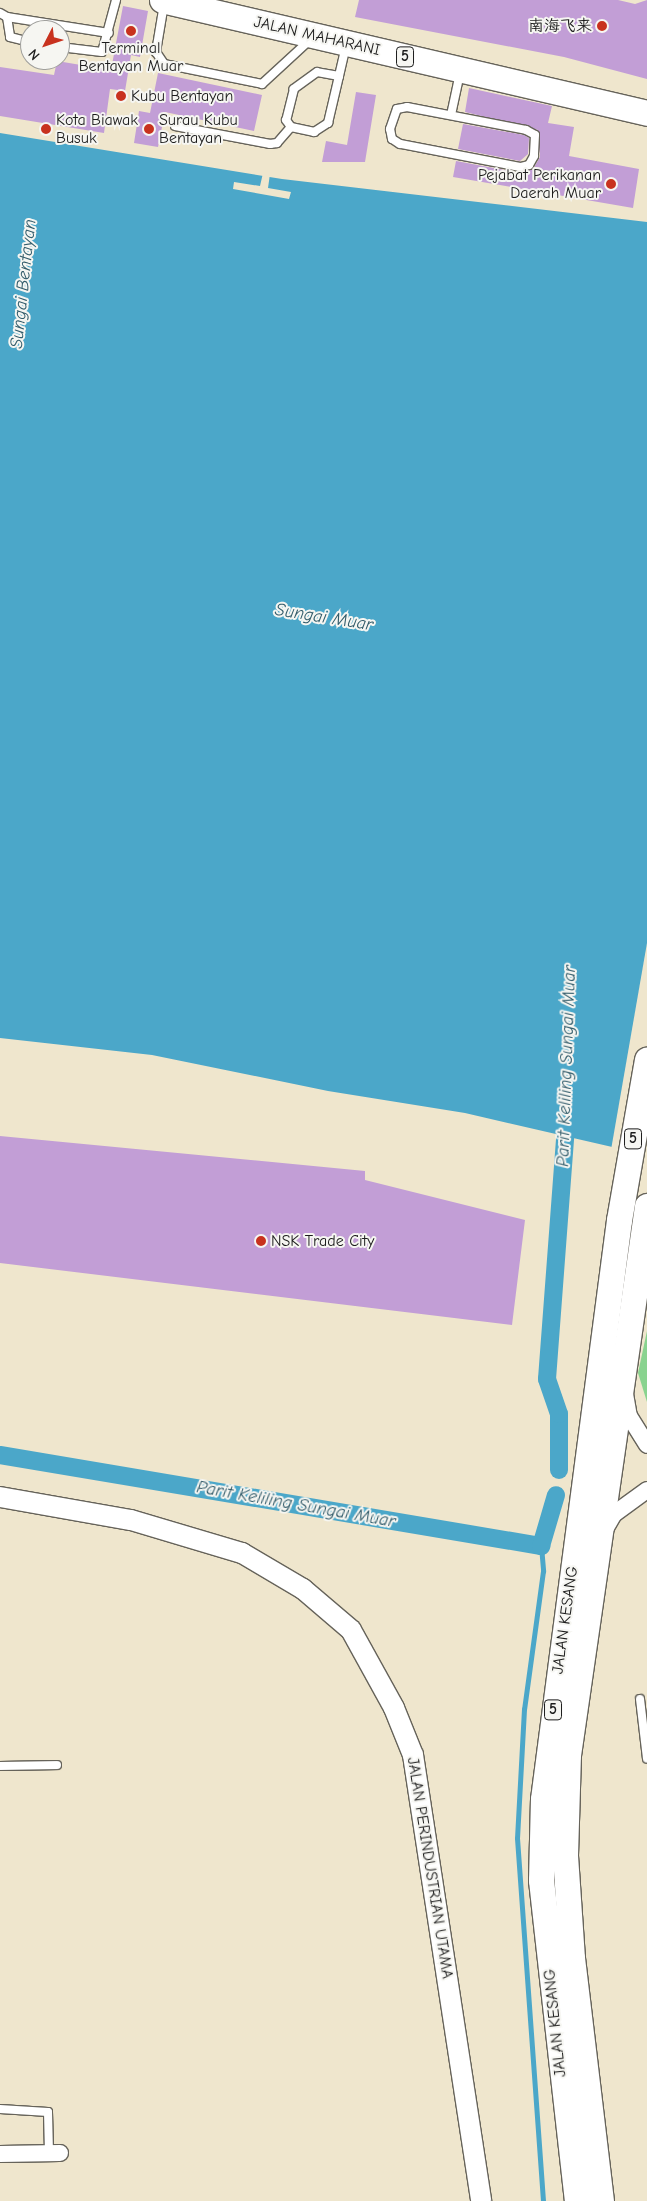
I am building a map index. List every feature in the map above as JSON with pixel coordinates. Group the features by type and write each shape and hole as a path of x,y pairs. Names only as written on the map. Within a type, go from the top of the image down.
{"main road":[{"name":"JALAN MAHARANI","path":"163,0 647,113"},
{"name":"JALAN KESANG","path":"576,2199 541,1880 543,1799 619,1220 647,1059"},
{"name":"JALAN KESANG","path":"601,2201 572,1958 565,1855 568,1755 594,1555 645,1215"}],"street":[{"path":"622,1377 629,1416 647,1446"},
{"path":"594,1555 614,1514 647,1490"},
{"name":"JALAN PERINDUSTRIAN UTAMA","path":"0,1497 130,1520 242,1553 303,1589 351,1630 394,1708 413,1755 480,2201"},
{"path":"0,2154 54,2153"}],"lane":[{"path":"70,48 102,52 109,33 116,0"},
{"path":"163,0 156,52 157,59 172,66 262,84 314,35"},
{"path":"20,40 10,37 3,15 109,33"},
{"path":"339,76 317,72 294,89 286,120 291,127 323,130 339,76 347,43"},
{"path":"451,115 460,70"},
{"path":"398,109 451,115 526,130 535,135 534,156 529,165 520,167 392,139 391,123 398,109"},
{"path":"175,126 270,144 277,143 291,127"},
{"path":"640,1699 647,1759"},
{"path":"0,1766 57,1765"},
{"path":"0,2109 48,2112 54,2153"}],"green space":[{"path":"647,1331 647,1402 638,1373"}],"water":[{"path":"0,133 282,179 647,222 647,1155 465,1113 328,1091 152,1055 0,1038"}],"pier":[{"path":"263,173 270,174 268,188 291,192 289,199 233,189 234,182 260,186"},
{"path":"647,943 647,1157 611,1150"}],"building":[{"path":"359,0 618,0 635,4 647,0 647,79 564,57 355,17"},
{"path":"123,6 148,11 140,57 131,55 125,91 110,89 104,133 0,116 0,67 54,75 55,70 70,70 70,63 111,70"},
{"path":"158,73 262,95 254,131 165,112 158,147 134,143 139,111 150,113"},
{"path":"469,88 552,106 548,123 574,127 569,156 639,169 633,208 453,177 456,161 521,173 533,169 540,157 538,130 465,112"},
{"path":"356,92 376,95 365,162 322,162 326,141 347,145"},
{"path":"463,124 524,135 529,138 528,154 520,161 458,149"},
{"name":"NSK Trade City","path":"0,1136 365,1171 365,1180 525,1220 512,1325 0,1263"}],"waterway":[{"name":"Parit Keliling Sungai Muar","path":"559,1470 559,1414 547,1379 567,1116"},
{"name":"Parit Keliling Sungai Muar","path":"0,1455 541,1546 556,1495"},
{"path":"541,1546 543,1571 524,1709 517,1838 543,2201"}],"place":[{"name":"南海飞来","path":"602,26"},
{"name":"Terminal Bentayan Muar","path":"131,31"},
{"name":"Kubu Bentayan","path":"121,96"},
{"name":"Kota Biawak Busuk","path":"46,129"},
{"name":"Surau Kubu Bentayan","path":"149,129"},
{"name":"Pejabat Perikanan Daerah Muar","path":"611,184"},
{"name":"NSK Trade City","path":"261,1241"}],"water label":[{"name":"Sungai Bentayan","path":"24,284"},
{"name":"Sungai Muar","path":"324,618"}]}
